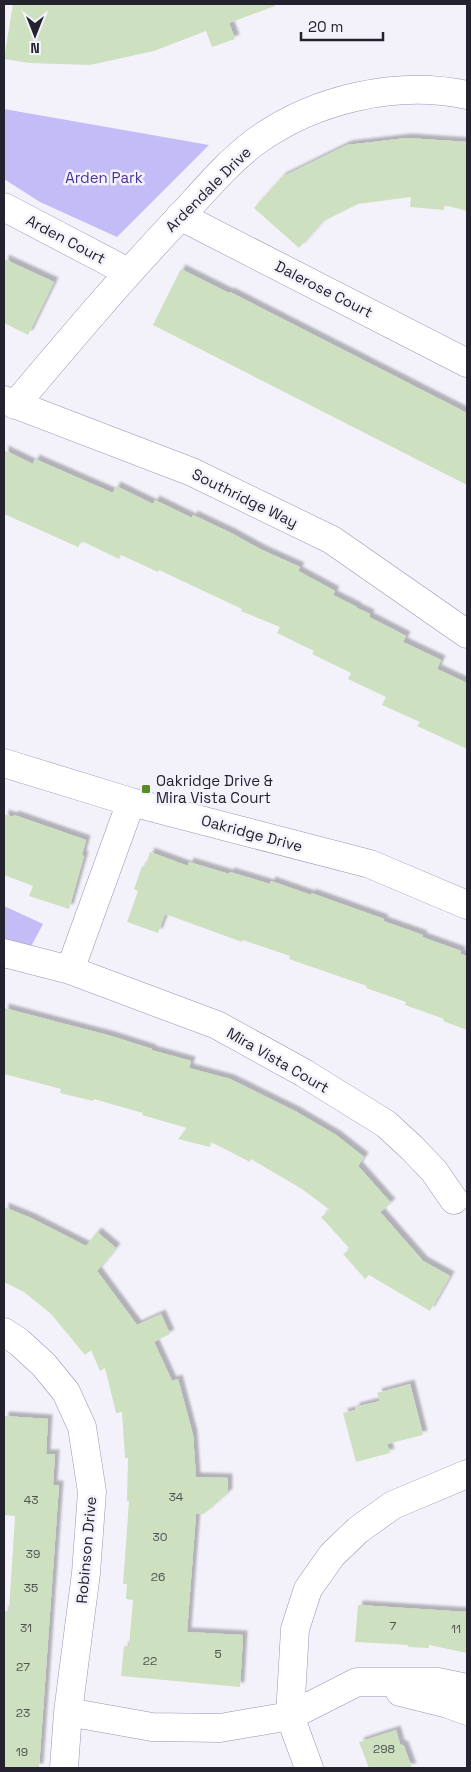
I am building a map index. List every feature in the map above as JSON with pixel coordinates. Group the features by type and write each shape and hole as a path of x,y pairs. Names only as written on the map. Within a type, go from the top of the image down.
{"street":[{"name":"Ardendale Drive","path":"10,402 180,216 222,172 255,142 292,120 331,104 373,94 414,91 467,95"},
{"name":"Arden Court","path":"4,207 128,272"},
{"name":"Dalerose Court","path":"180,216 467,363"},
{"name":"Southridge Way","path":"10,402 192,472 332,540 467,634"},
{"name":"Oakridge Drive","path":"4,763 131,802 370,864 467,905"},
{"path":"70,970 131,802"},
{"name":"Mira Vista Court","path":"4,953 70,970 217,1025 304,1073 386,1124 434,1171 454,1200"},
{"name":"Robinson Drive","path":"4,1332 19,1342 44,1365 66,1392 82,1427 92,1492 86,1573 68,1712 64,1768"},
{"path":"309,1768 290,1716 295,1629 308,1589 332,1555 358,1530 393,1505 467,1474"},
{"path":"68,1712 152,1727 220,1728 290,1716 357,1682 438,1682 467,1688"},
{"path":"357,1682 448,1704 467,1711"}],"green space":[{"name":"Arden Park","path":"4,109 209,145 117,237 40,202 4,179"},
{"path":"4,906 43,924 28,952 4,945"}],"building":[{"path":"13,4 275,4 275,6 229,23 235,39 212,47 206,31 154,51 90,65 30,63 4,59"},
{"path":"407,138 467,142 467,211 444,205 444,210 410,207 411,197 358,204 322,222 299,248 254,208 282,177 347,145"},
{"path":"4,259 54,282 28,335 4,323"},
{"path":"181,269 467,413 467,485 153,325"},
{"path":"4,450 33,464 35,459 113,493 116,486 153,504 155,500 192,518 193,515 300,567 298,571 335,591 333,595 370,614 369,617 406,636 403,642 441,660 437,669 467,683 467,749 417,726 420,722 382,705 386,697 348,679 351,673 312,654 314,651 277,633 280,627 241,611 242,609 159,570 158,572 121,555 119,559 82,541 78,547 4,514"},
{"path":"4,814 13,817 14,815 86,840 82,855 84,856 69,909 29,896 33,886 4,875"},
{"path":"150,852 188,866 189,862 270,884 271,881 311,895 311,893 384,919 383,921 461,951 460,954 467,956 467,1030 443,1021 444,1019 405,1005 406,1002 366,988 367,986 289,959 290,956 243,940 242,942 165,914 158,933 127,922 138,891 134,889 142,866 145,867"},
{"path":"4,1008 111,1036 191,1061 189,1068 230,1079 295,1111 336,1135 364,1157 358,1166 391,1203 380,1212 423,1261 450,1276 430,1311 369,1275 365,1279 343,1254 350,1249 321,1217 330,1210 302,1189 251,1159 250,1162 211,1142 210,1147 178,1139 187,1128 94,1099 93,1101 60,1093 61,1089 4,1074"},
{"path":"4,1207 31,1218 86,1246 97,1232 116,1248 97,1271 137,1325 161,1314 170,1334 154,1342 172,1381 178,1379 193,1435 196,1477 228,1478 228,1493 204,1514 196,1514 187,1632 243,1635 240,1687 121,1676 124,1646 129,1646 133,1600 126,1599 127,1584 123,1584 129,1501 127,1501 128,1458 125,1458 122,1412 116,1413 105,1368 100,1371 91,1350 85,1355 51,1314 24,1292 4,1282"},
{"path":"410,1384 423,1435 387,1444 390,1453 356,1462 343,1413 355,1410 355,1407 380,1401 377,1393"},
{"path":"4,1416 48,1419 46,1454 55,1454 53,1485 59,1485 39,1768 4,1768 4,1611 9,1611 15,1516 4,1515"},
{"path":"358,1605 467,1612 467,1653 429,1645 429,1648 355,1642"},
{"path":"396,1730 400,1744 404,1746 412,1768 369,1768 359,1742"}],"place":[{"name":"Oakridge Drive & Mira Vista Court","path":"146,789"}]}
